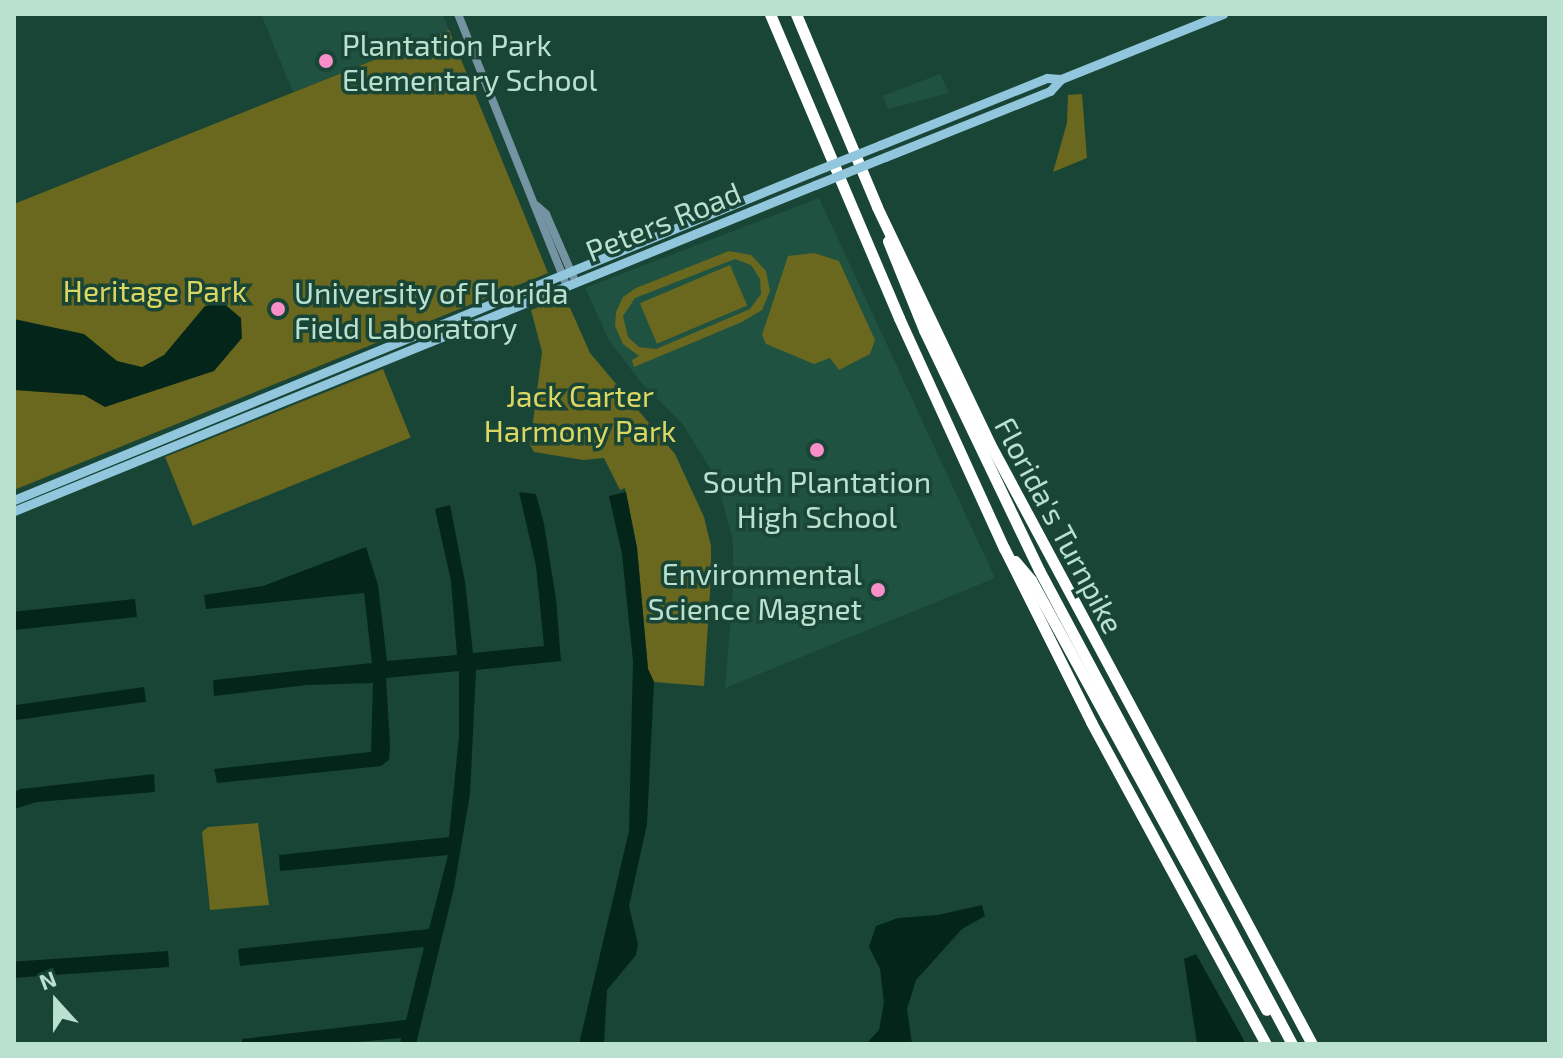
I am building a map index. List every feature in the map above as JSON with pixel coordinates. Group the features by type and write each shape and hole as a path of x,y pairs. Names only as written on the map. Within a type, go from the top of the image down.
{"highway":[{"name":"Florida's Turnpike","path":"770,14 905,332 1004,548 1091,722 1266,1044"},
{"name":"Florida's Turnpike","path":"796,14 877,207 996,457 1312,1044"},
{"path":"877,207 894,263 988,468 1064,618 1292,1044"},
{"path":"1004,548 1031,580 1285,1044"}],"main road":[{"name":"Peters Road","path":"14,500 1050,91 1061,79 1223,14"},
{"name":"Peters Road","path":"14,511 569,280 810,173 1047,78 1061,79"}],"street":[{"path":"458,14 537,206 546,214 569,280"}],"shaded area":[{"name":"Plantation Park Elementary School","path":"261,14 443,14 449,30 293,92"},
{"path":"940,74 949,93 888,109 883,96"},
{"name":"South Plantation High School","path":"819,198 995,578 725,688 733,591 733,540 716,478 682,423 643,385 609,340 585,288"},
{"path":"222,302 241,318 242,338 214,371 105,407 84,395 14,390 14,319 84,334 117,361 142,367 164,355 205,306"},
{"path":"519,492 536,494 544,524 556,599 561,661 476,670 470,794 454,888 416,1044 400,1044 401,1038 336,1044 242,1044 242,1039 406,1020 424,947 240,966 238,949 429,929 448,855 280,871 279,855 449,837 459,736 459,671 386,678 390,745 389,760 381,766 217,783 214,769 371,752 373,683 307,685 214,696 213,680 372,663 364,593 206,609 204,595 263,586 366,547 378,585 387,661 457,655 451,581 435,509 450,505 465,582 473,653 544,646 536,566"},
{"path":"626,492 637,548 648,669 654,682 647,824 629,906 638,944 636,955 607,990 604,1044 579,1044 629,831 633,661 622,554 609,496"},
{"path":"135,599 137,617 16,630 14,612"},
{"path":"144,687 146,702 16,720 14,705"},
{"path":"154,774 155,792 37,802 14,809 14,792 21,789"},
{"path":"982,905 985,916 962,929 916,980 907,1009 912,1044 866,1044 879,1030 884,1003 880,969 869,947 876,926 898,918 938,915"},
{"path":"168,951 169,967 14,978 14,962"},
{"path":"1196,954 1246,1044 1197,1044 1184,959"}],"green space":[{"name":"Heritage Park","path":"449,30 548,273 14,490 14,204"},
{"path":"1082,94 1087,158 1053,172 1067,123 1068,95"},
{"path":"729,251 751,255 766,271 770,291 762,310 742,322 634,367 632,360 639,356 623,344 615,326 616,312 623,297 636,288","holes":["735,259 751,265 760,279 761,294 750,309 656,349 639,347 628,337 623,316 635,298"]},
{"path":"814,253 839,261 875,340 870,354 839,370 830,358 814,364 766,344 762,335 788,256"},
{"path":"730,265 747,306 657,344 640,303"},
{"name":"Jack Carter Harmony Park","path":"561,298 567,301 590,353 675,454 704,517 711,546 711,577 704,686 654,682 648,669 637,548 625,488 620,490 604,458 583,460 534,452 530,445 542,352 531,310"},
{"path":"383,369 411,438 193,526 165,457"},
{"path":"258,823 269,905 210,910 202,832 208,827"}],"place":[{"name":"Plantation Park Elementary School","path":"326,61"},
{"name":"University of Florida Field Laboratory","path":"278,309"},
{"name":"South Plantation High School","path":"817,450"},
{"name":"Environmental Science Magnet","path":"878,590"}]}
